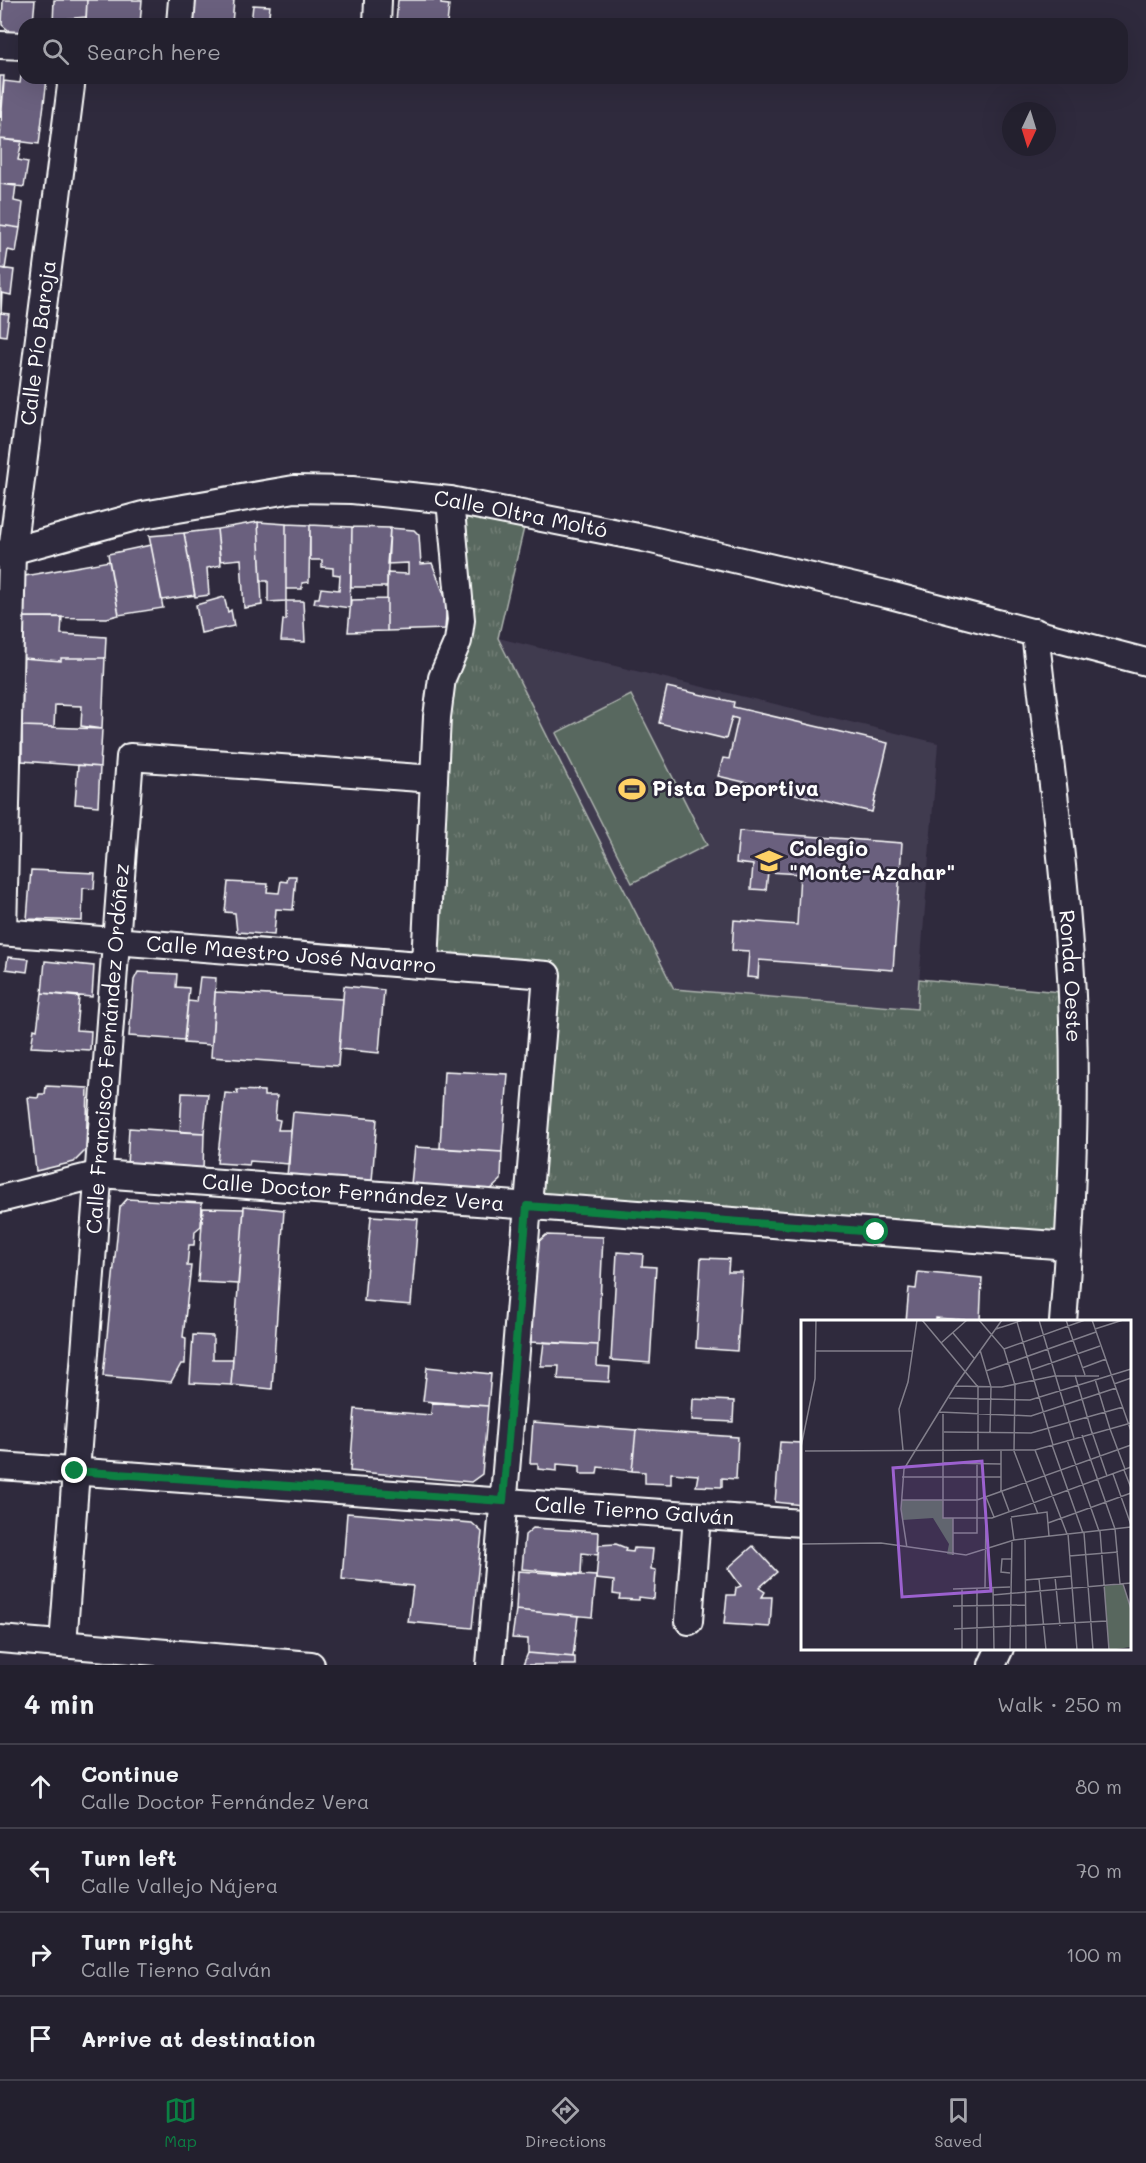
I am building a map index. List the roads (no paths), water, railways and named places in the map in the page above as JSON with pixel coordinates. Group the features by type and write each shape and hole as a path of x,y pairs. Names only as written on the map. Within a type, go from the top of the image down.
{"street":[{"path":"180,18 182,0"},
{"path":"377,18 378,0"},
{"path":"0,45 18,46"},
{"name":"Calle Pío Baroja","path":"2,932 6,553 71,84"},
{"name":"Calle Oltra Moltó","path":"6,553 144,515 294,489 352,490 450,500 643,538 890,595 1146,662"},
{"path":"425,964 437,717 442,678 458,641 460,620 450,500"},
{"name":"Ronda Oeste","path":"1035,632 1062,886 1073,1020 1074,1134 1063,1320"},
{"name":"Calle Francisco Fernández Ordóñez","path":"63,1644 130,757 434,779"},
{"name":"Calle Maestro José Navarro","path":"2,932 117,943 425,964 547,975 527,1206"},
{"name":"Calle Doctor Fernández Vera","path":"0,1199 100,1174 1069,1246"},
{"path":"490,1665 527,1206"},
{"name":"Calle Tierno Galván","path":"0,1466 801,1524"},
{"path":"688,1621 697,1516"},
{"path":"0,1639 311,1665"},
{"path":"992,1665 999,1650"}],"place":[{"name":"Pista Deportiva","path":"632,789"},
{"name":"Colegio \"Monte-Azahar\"","path":"769,861"}]}
